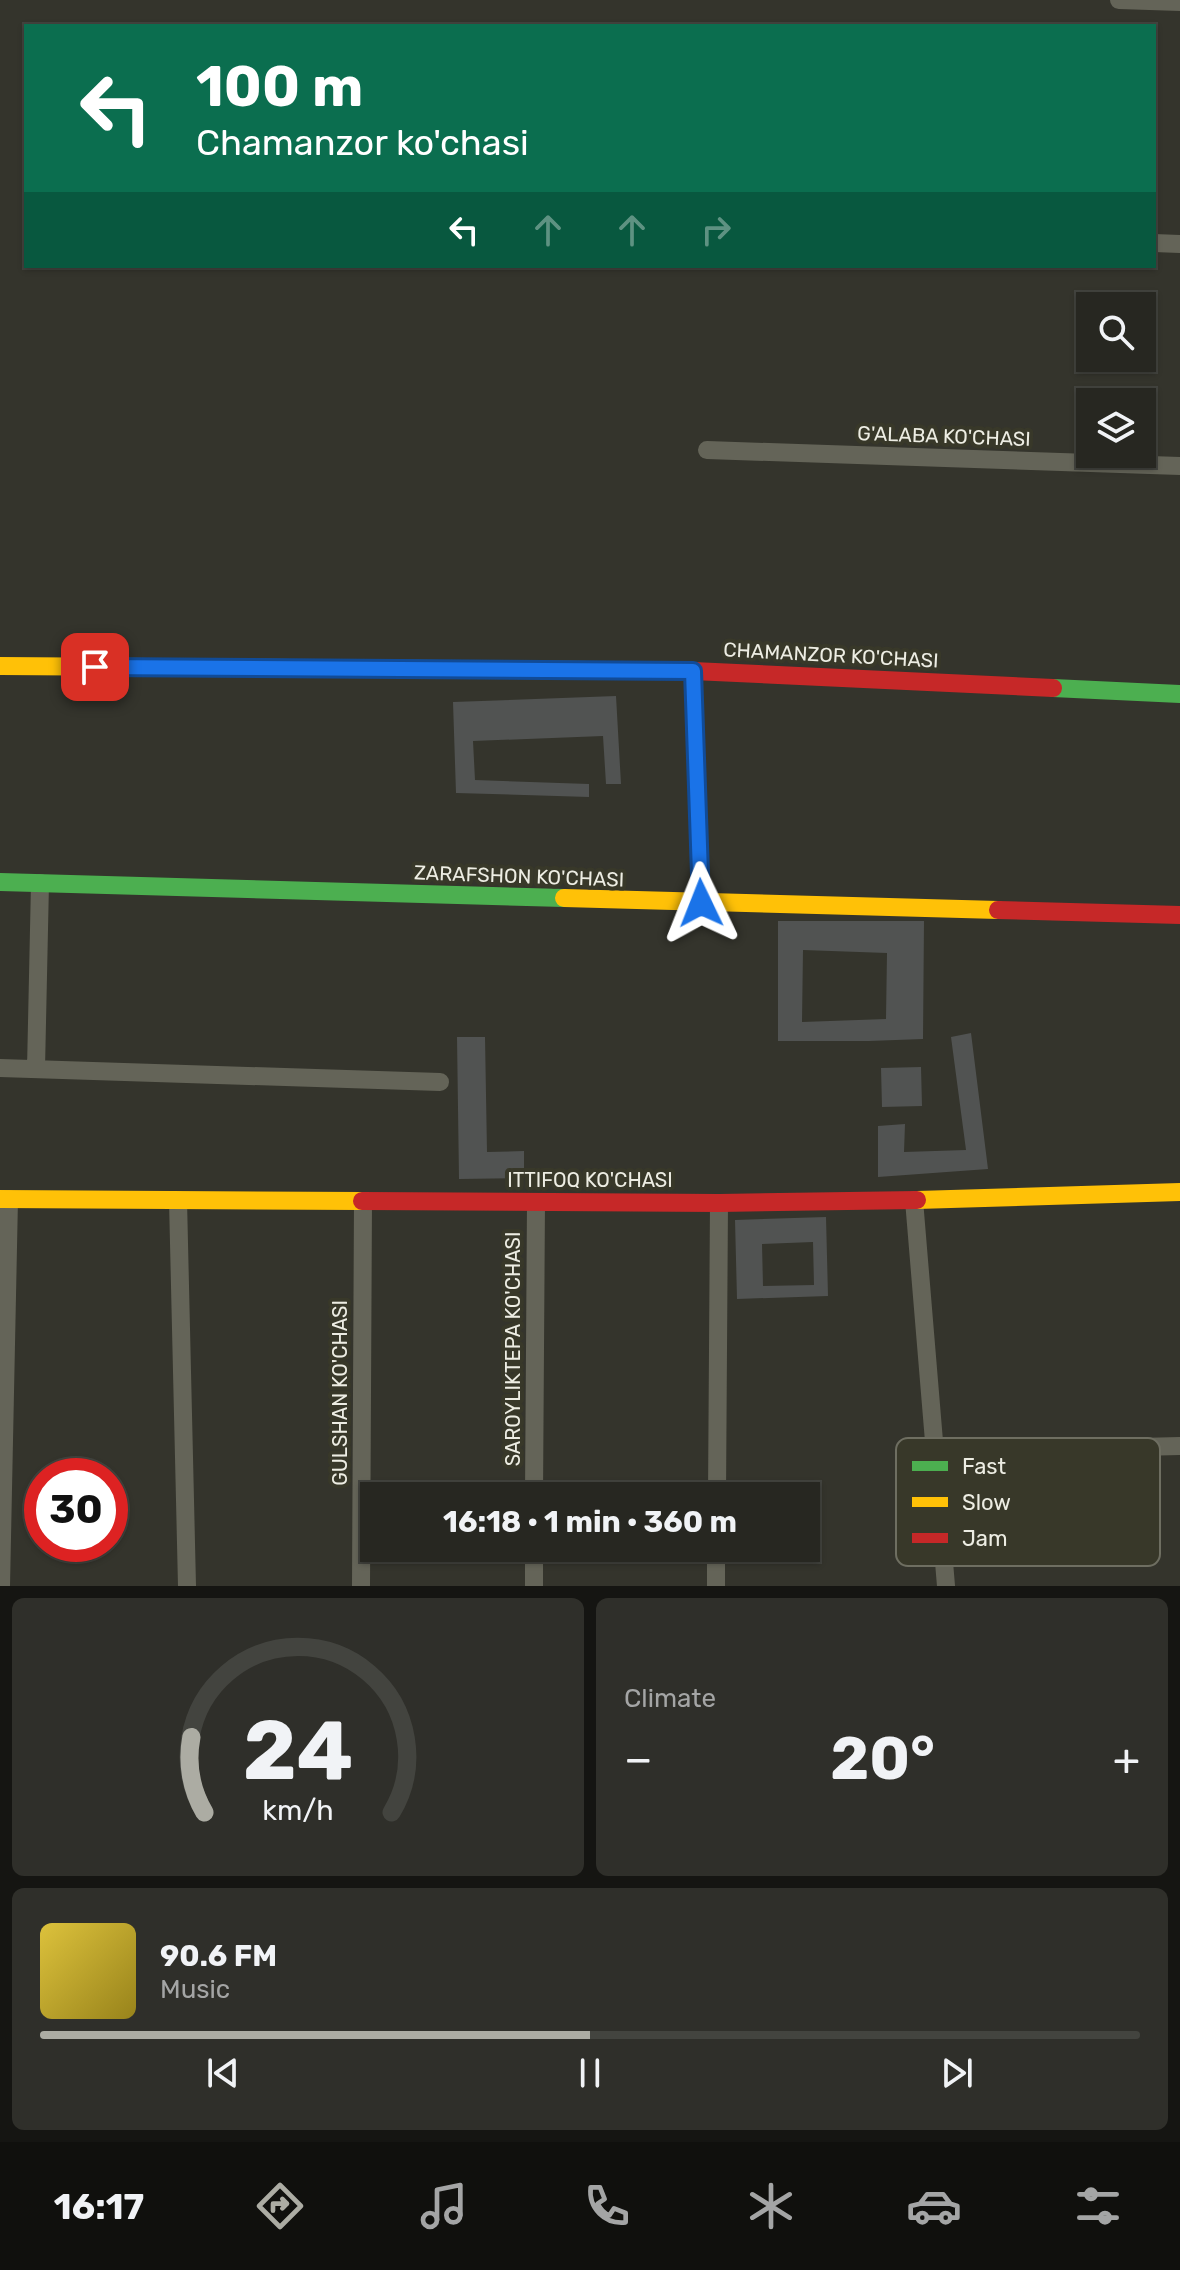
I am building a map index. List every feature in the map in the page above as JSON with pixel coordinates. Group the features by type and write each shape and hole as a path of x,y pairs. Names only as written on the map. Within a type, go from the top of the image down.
{"street":[{"path":"1119,0 1180,2"},
{"path":"1156,243 1180,244"},
{"name":"G'ALABA KO'CHASI","path":"707,450 1180,466"},
{"name":"CHAMANZOR KO'CHASI","path":"0,666 693,671 1180,694"},
{"path":"693,671 701,903"},
{"name":"ZARAFSHON KO'CHASI","path":"0,882 1180,915"},
{"path":"36,1069 40,883"},
{"path":"0,1068 440,1082"},
{"name":"ITTIFOQ KO'CHASI","path":"4,1199 719,1203 1180,1192"},
{"path":"1,1586 4,1199"},
{"path":"178,1200 187,1586"},
{"path":"914,1200 933,1438"},
{"name":"GULSHAN KO'CHASI","path":"361,1586 363,1201"},
{"name":"SAROYLIKTEPA KO'CHASI","path":"534,1482 536,1202"},
{"path":"717,1482 719,1203"},
{"path":"1160,1446 1180,1446"},
{"path":"534,1562 534,1586"},
{"path":"716,1562 716,1586"},
{"path":"944,1566 946,1586"}],"building":[{"path":"616,696 621,784 606,784 603,736 473,741 475,780 589,784 589,797 456,793 453,702"},
{"path":"778,921 924,921 923,1039 778,1041","holes":["803,950 887,953 886,1019 802,1022"]},
{"path":"971,1033 988,1169 878,1177 878,1126 905,1124 904,1152 966,1150 951,1037"},
{"path":"457,1037 485,1037 487,1152 524,1151 524,1178 459,1179"},
{"path":"921,1067 922,1106 882,1107 881,1068"},
{"path":"826,1217 828,1296 737,1299 735,1220","holes":["813,1242 814,1285 763,1286 762,1244"]}],"traffic: fast":[{"path":"1053,688 1180,694"},
{"path":"0,882 564,898"}],"traffic: slow":[{"path":"0,666 590,670"},
{"path":"564,898 998,910"},
{"path":"917,1200 1180,1192"},
{"path":"0,1199 362,1201"}],"traffic: jam":[{"path":"590,670 693,671 1053,688"},
{"path":"998,910 1180,915"},
{"path":"362,1201 719,1203 917,1200"}],"route":[{"path":"95,667 693,671 701,903"}]}
